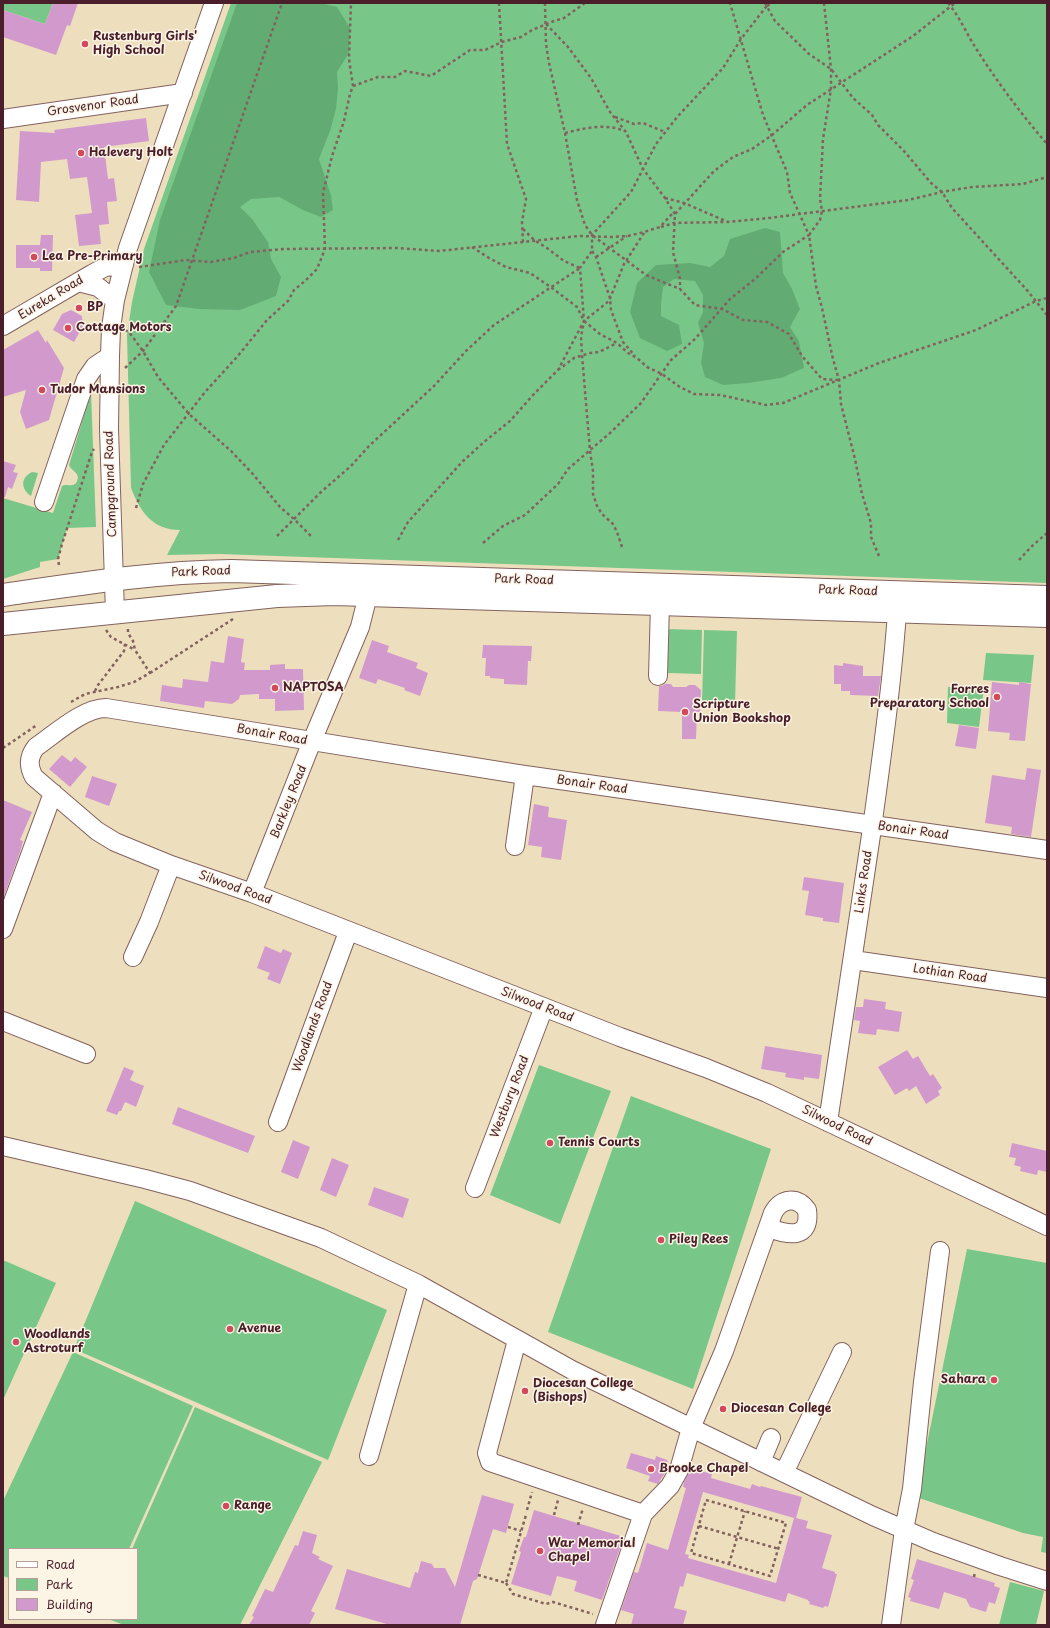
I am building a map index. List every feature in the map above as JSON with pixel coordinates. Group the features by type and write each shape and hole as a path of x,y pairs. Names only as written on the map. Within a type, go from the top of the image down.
{"main road":[{"name":"Park Road","path":"3,595 114,579 194,571 231,570 371,585 660,604 898,602 1047,597"},
{"name":"Park Road","path":"3,624 116,620 277,596 334,594 371,585 898,602 1047,616"}],"street":[{"name":"Campground Road","path":"116,620 109,429 110,356 115,300 129,266 182,93 214,3"},
{"name":"Grosvenor Road","path":"3,119 182,93"},
{"name":"Eureka Road","path":"7,322 105,268 129,266"},
{"path":"78,282 98,287 115,300"},
{"path":"44,502 86,378 94,366 110,356"},
{"name":"Barkley Road","path":"252,894 312,742 360,627 371,585"},
{"name":"Links Road","path":"828,1122 888,717 898,602"},
{"path":"658,676 660,604"},
{"name":"Bonair Road","path":"34,777 29,762 34,750 84,714 100,708 106,708 139,712 312,742 525,775 1047,850"},
{"path":"515,846 525,775"},
{"name":"Silwood Road","path":"34,777 105,836 115,842 171,865 252,894 706,1068 781,1099 1047,1226"},
{"path":"3,930 53,794"},
{"path":"133,958 171,865"},
{"name":"Woodlands Road","path":"278,1122 348,932"},
{"name":"Lothian Road","path":"853,960 1047,988"},
{"name":"Westbury Road","path":"475,1188 544,1007"},
{"path":"3,1021 86,1054"},
{"path":"3,1146 190,1191 321,1238 418,1284 572,1370 873,1516 934,1542 1047,1581"},
{"path":"606,1622 643,1514 670,1486 679,1470 691,1428 724,1351 769,1228"},
{"path":"891,1625 904,1530 912,1489 940,1251"},
{"path":"369,1456 418,1284"},
{"path":"517,1340 487,1453 490,1462 643,1514"},
{"path":"784,1473 842,1352"},
{"path":"761,1462 771,1438"}],"path":[{"path":"124,369 143,351 176,306 282,3"},
{"path":"136,508 143,484 164,445 205,392 237,357 267,320 288,301 294,290 317,269 325,249 322,193 353,86 349,59 351,3"},
{"path":"498,3 502,42 507,144 526,199 523,242"},
{"path":"545,3 546,44 565,133 577,200 585,225 592,235 646,275 680,289 695,306 722,309 743,320 766,322 788,334 802,356 822,379 839,380"},
{"path":"353,86 378,77 395,77 405,71 431,76 470,50 485,50 502,42 521,38 532,30 564,18 585,3"},
{"path":"730,3 762,115 787,172 790,193 801,214 809,235 816,286 839,380 841,404 862,494 871,523 872,538 879,556"},
{"path":"773,3 767,4 741,39 723,68 678,116 656,144 631,192 592,235 592,251 596,257 610,298 611,310 623,342 637,358 647,367 662,374 680,387 694,394 720,395 766,405 783,403 879,363 976,330 1036,301 1047,298"},
{"path":"484,543 503,526 525,515 558,484 568,469 590,451 641,403 671,360 696,339 730,299 755,279 783,252 809,235 820,220 822,211 820,199 823,139 831,89 831,69 824,3"},
{"path":"948,3 976,50 996,79 1022,115 1047,144"},
{"path":"660,227 671,215 675,214 714,171 733,157 752,149 772,135 807,105 912,36 955,3"},
{"path":"767,4 775,21 804,50 831,69 840,83 853,98 872,115 878,125 931,183 942,192 952,208 1047,315"},
{"path":"546,24 568,47 591,78 614,117 626,132 643,169 666,198 675,214 673,252 680,280 680,289"},
{"path":"614,117 634,124 643,123 666,132"},
{"path":"565,133 604,126 617,128 626,132"},
{"path":"129,266 191,261 211,262 234,258 250,252 277,250 397,248 439,251 592,235 611,237 628,236 674,223 728,222 801,214 908,200 972,187 1023,184 1047,178"},
{"path":"666,198 684,203 728,222"},
{"path":"523,229 534,240 564,261 580,268"},
{"path":"558,370 584,321 609,301 626,260 644,232"},
{"path":"596,257 628,236"},
{"path":"472,247 506,267 530,273 577,307 584,321 600,334 617,343 628,353 637,358"},
{"path":"277,536 321,492 336,480 369,446 434,386 466,351 494,325 552,288 580,268 592,251"},
{"path":"580,268 584,321 582,355 593,471 593,494 600,510 617,532 622,547"},
{"path":"124,330 129,332 143,351 158,377 189,414 231,451 252,473 280,507 294,518 312,538"},
{"path":"398,540 408,522 462,462 484,442 510,422 534,394 558,370 574,358 599,352 617,343"},
{"path":"59,565 58,559 62,544 92,452 96,447"},
{"path":"1019,560 1047,533"},
{"path":"125,644 124,651 95,691 118,687 134,682 237,616"},
{"path":"135,650 108,635 116,620 128,633 133,641 135,650 150,673"},
{"path":"706,1500 745,1511 786,1523 770,1576 691,1553 706,1500"},
{"path":"729,1564 745,1511"},
{"path":"506,1583 526,1515"},
{"path":"699,1526 779,1549"},
{"path":"508,1527 521,1531"},
{"path":"478,1575 506,1583 513,1594 546,1604 553,1602 606,1622"}],"green space":[{"path":"3,3 53,3 45,24 3,10"},
{"path":"231,3 1047,3 1047,583 220,554 167,555 180,530 162,527 148,518 131,488 127,335 132,302 144,249"},
{"path":"237,3 320,3 337,7 350,28 349,53 337,72 338,88 336,109 330,131 319,159 331,195 333,210 321,217 303,210 279,197 251,199 240,207 252,219 268,242 271,259 281,277 276,296 240,310 199,309 166,305 149,272 160,220"},
{"path":"765,228 780,232 783,273 792,289 800,309 790,327 799,341 804,368 781,378 748,383 723,385 705,377 701,363 704,343 698,323 703,312 703,295 695,281 674,279 663,287 661,316 679,325 682,344 667,351 640,338 630,312 637,283 656,265 690,263 710,267 724,256 730,239"},
{"path":"91,392 96,527 67,528 58,559 40,562 40,567 3,579 3,498 53,513 62,486 74,485 78,478 77,474 69,465"},
{"path":"32,472 38,473 31,496 25,490 23,484 25,477"},
{"path":"666,629 702,630 701,674 668,673"},
{"path":"704,630 737,631 735,704 702,703"},
{"path":"986,653 1034,655 1031,683 983,680"},
{"path":"948,687 984,687 979,727 947,723"},
{"name":"Tennis Courts","path":"539,1065 611,1091 560,1224 490,1195"},
{"name":"Piley Rees","path":"631,1096 771,1149 693,1389 548,1332"},
{"name":"Avenue","path":"135,1201 387,1310 328,1460 74,1349"},
{"name":"Sahara","path":"967,1249 1047,1263 1047,1553 1041,1552 1043,1537 1023,1533 916,1497"},
{"name":"Woodlands Astroturf","path":"3,1260 56,1283 3,1400"},
{"path":"73,1352 193,1406 129,1548 8,1548 8,1578 3,1576 3,1501"},
{"name":"Range","path":"195,1407 322,1462 240,1625 124,1625 111,1620 138,1620 138,1548 132,1548"},
{"path":"1010,1582 1044,1591 1036,1625 999,1625"}],"building":[{"path":"53,3 78,3 70,26 67,25 56,55 3,37 3,10 45,24"},
{"path":"146,118 149,141 104,147 108,179 114,178 117,201 107,202 109,224 99,225 101,244 79,246 75,215 92,213 87,177 70,179 67,159 41,162 39,202 16,200 20,131 55,133 54,130"},
{"name":"Lea Pre-Primary","path":"41,235 53,235 52,271 40,271 40,268 16,268 16,245 40,245"},
{"name":"Cottage Motors","path":"71,310 82,316 83,326 74,342 53,330 62,314"},
{"path":"38,330 46,343 47,340 64,368 49,420 26,429 20,412 26,390 3,397 3,350"},
{"path":"3,461 16,465 13,472 18,473 12,489 8,487 5,497 3,497"},
{"path":"228,636 244,639 241,662 245,663 244,670 270,670 270,665 285,664 285,669 303,669 304,710 275,711 275,699 259,699 259,694 240,695 239,699 232,704 205,701 204,708 160,701 162,685 182,688 183,679 208,682 211,661 224,663"},
{"path":"372,640 389,646 387,652 418,663 416,668 428,673 420,696 404,690 405,688 378,679 376,684 359,678"},
{"path":"483,645 532,646 531,661 528,661 527,685 504,684 504,679 485,676 486,658 482,658"},
{"path":"843,663 863,666 863,676 881,676 878,696 850,695 850,691 841,691 841,684 834,684 834,665 843,666"},
{"path":"992,682 1019,685 1019,682 1031,684 1025,741 1009,740 1010,733 988,731"},
{"name":"Scripture Union Bookshop","path":"671,684 673,687 695,685 701,690 700,712 697,712 696,739 682,739 682,712 658,711 659,686"},
{"path":"959,725 979,728 976,749 955,746"},
{"path":"62,755 71,762 75,757 87,767 70,787 49,769"},
{"path":"1027,768 1041,770 1031,837 1011,834 1012,827 985,823 992,775 1025,780"},
{"path":"92,776 117,784 109,806 85,797"},
{"path":"3,800 32,812 20,840 23,841 20,852 3,899"},
{"path":"534,804 549,807 548,817 567,820 561,860 541,857 542,847 528,845"},
{"path":"804,877 844,883 839,923 823,921 823,918 805,915 809,891 802,890"},
{"path":"265,946 281,953 283,949 292,953 280,984 267,979 270,973 257,968"},
{"path":"864,999 886,1002 885,1009 902,1012 899,1032 877,1029 876,1035 858,1033 860,1021 854,1020 856,1007 863,1007"},
{"path":"765,1046 822,1055 819,1079 804,1077 804,1080 785,1077 786,1073 761,1069"},
{"path":"907,1050 913,1059 918,1056 930,1076 933,1074 942,1088 938,1091 940,1095 926,1104 916,1086 909,1091 907,1088 895,1095 878,1067"},
{"path":"124,1067 134,1071 130,1080 144,1086 136,1107 125,1102 121,1111 119,1111 117,1115 106,1111"},
{"path":"178,1107 255,1136 248,1153 172,1124"},
{"path":"293,1140 310,1147 298,1179 281,1172"},
{"path":"1012,1143 1047,1151 1047,1172 1038,1170 1037,1175 1020,1171 1021,1167 1014,1165 1016,1158 1009,1157"},
{"path":"332,1158 349,1165 336,1197 320,1190"},
{"path":"374,1187 409,1199 403,1218 368,1205"},
{"name":"Brooke Chapel","path":"631,1453 655,1460 656,1456 667,1460 669,1466 658,1484 648,1481 650,1476 626,1468"},
{"path":"693,1469 712,1474 711,1478 750,1489 752,1484 802,1497 796,1518 808,1521 806,1528 832,1535 822,1568 837,1574 828,1607 825,1606 823,1608 809,1604 810,1602 808,1600 788,1593 785,1602 687,1573 683,1587 680,1586 674,1608 687,1611 683,1625 631,1625 634,1614 621,1610 634,1572 638,1573 647,1543 668,1550 686,1488 683,1487 684,1482 689,1472 692,1473","holes":["703,1492 794,1518 776,1583 688,1558 689,1555 685,1554"]},
{"path":"482,1495 514,1504 506,1533 493,1529 477,1579 473,1581 460,1625 390,1625 335,1609 347,1569 410,1588 415,1572 418,1573 421,1561 432,1564 434,1568 445,1568 455,1587"},
{"path":"534,1510 624,1537 602,1600 574,1591 577,1581 557,1576 551,1596 511,1584 521,1552 519,1551 524,1537 526,1537"},
{"path":"303,1531 317,1535 312,1553 320,1557 318,1559 333,1566 311,1611 315,1613 309,1625 249,1625 254,1617 252,1616 265,1589 273,1592 295,1545 298,1546"},
{"path":"917,1559 995,1583 994,1586 1000,1588 995,1604 989,1602 986,1612 970,1607 966,1599 944,1592 939,1609 910,1601 911,1598 908,1597 914,1580 911,1579"}],"place":[{"name":"Rustenburg Girls' High School","path":"85,44"},
{"name":"Halevery Holt","path":"81,153"},
{"name":"Lea Pre-Primary","path":"34,257"},
{"name":"BP","path":"79,308"},
{"name":"Cottage Motors","path":"68,328"},
{"name":"Tudor Mansions","path":"42,390"},
{"name":"NAPTOSA","path":"275,688"},
{"name":"Forres Preparatory School","path":"997,697"},
{"name":"Scripture Union Bookshop","path":"685,712"},
{"name":"Tennis Courts","path":"550,1143"},
{"name":"Piley Rees","path":"661,1240"},
{"name":"Avenue","path":"230,1329"},
{"name":"Woodlands Astroturf","path":"16,1342"},
{"name":"Sahara","path":"994,1380"},
{"name":"Diocesan College (Bishops)","path":"525,1391"},
{"name":"Diocesan College","path":"723,1409"},
{"name":"Brooke Chapel","path":"651,1469"},
{"name":"Range","path":"226,1506"},
{"name":"War Memorial Chapel","path":"540,1551"}]}
